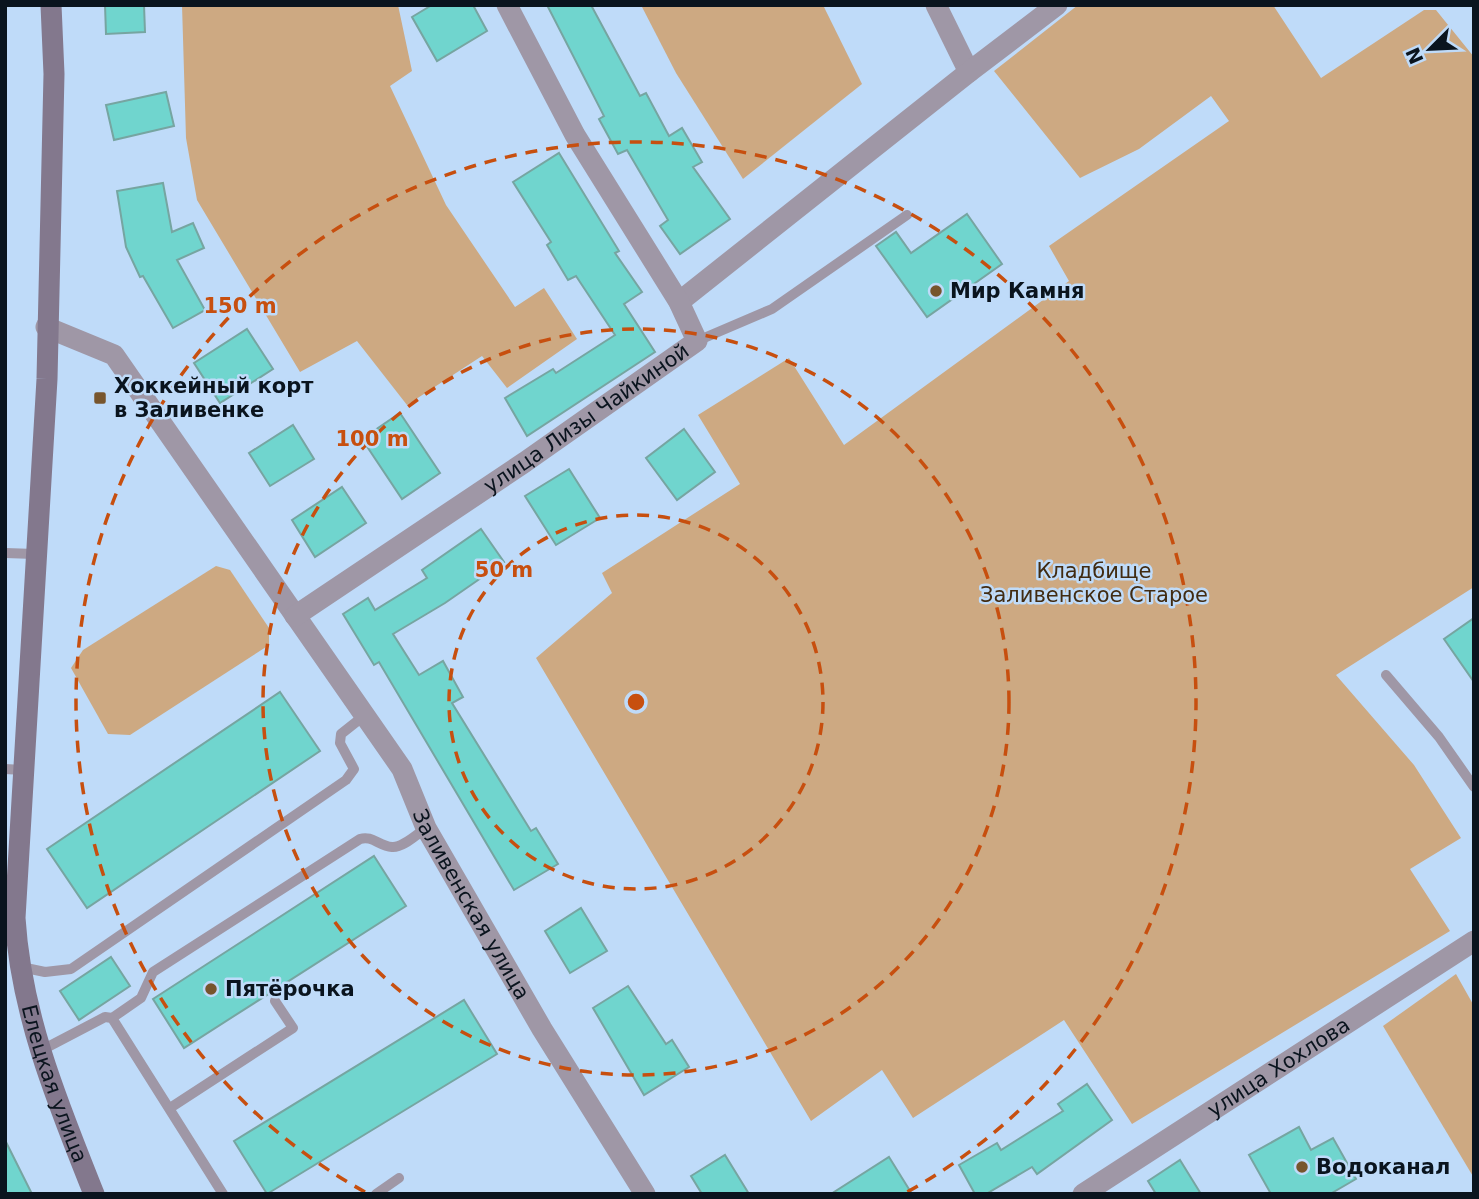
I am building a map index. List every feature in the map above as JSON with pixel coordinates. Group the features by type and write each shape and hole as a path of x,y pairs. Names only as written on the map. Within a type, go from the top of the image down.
{"street":[{"name":"Елецкая улица","path":"51,5 54,74 46,327 47,379 36,554 14,769 10,914 18,966 40,1051 94,1194"},
{"name":"улица Лизы Чайкиной","path":"295,615 525,463 697,341 678,302 575,135 507,5"},
{"path":"936,5 969,72"},
{"path":"678,302 1058,5"},
{"name":"Заливенская улица","path":"46,327 114,355 365,715 402,769 426,828 542,1029 645,1194"},
{"name":"улица Хохлова","path":"1083,1194 1474,941"}],"lane":[{"path":"697,341 772,309 908,215"},
{"path":"5,553 36,554"},
{"path":"1386,675 1439,737 1474,787"},
{"path":"18,966 45,972 71,969 346,780 354,769 340,743 341,734 365,715"},
{"path":"40,1051 105,1017 111,1018 141,998 153,972 360,839 369,837 391,847 399,846 426,828"},
{"path":"170,1108 293,1028 275,1001"},
{"path":"111,1018 223,1194"},
{"path":"376,1194 399,1178"}],"green space":[{"path":"182,5 398,5 412,71 390,86 446,205 515,307 544,288 577,339 507,388 482,356 407,405 357,341 300,372 197,200 186,138"},
{"path":"641,5 823,5 862,84 743,179 676,73"},
{"name":"Кладбище Заливенское Старое","path":"1078,5 1273,5 1321,78 1424,10 1436,10 1474,57 1474,587 1336,675 1414,765 1461,838 1410,869 1450,931 1132,1124 1064,1020 913,1118 882,1070 811,1121 536,658 612,593 602,573 740,484 698,415 789,358 844,445 1069,281 1049,246 1229,121 1211,96 1139,149 1080,178 994,71"},
{"path":"216,566 230,570 269,628 269,645 130,735 108,734 71,668 83,650"},
{"path":"1456,974 1474,1006 1474,1178 1383,1026"}],"building":[{"path":"105,5 144,5 145,32 106,34"},
{"path":"432,5 473,5 487,31 437,61 412,17"},
{"path":"547,5 591,5 640,96 646,93 669,136 682,128 702,162 693,167 730,219 680,254 660,226 668,220 627,150 618,154 599,119 604,116"},
{"path":"166,92 174,126 114,140 106,105"},
{"path":"559,153 619,251 615,253 642,292 624,304 655,352 527,436 505,398 553,369 556,373 615,335 576,276 568,280 547,245 551,242 513,182"},
{"path":"163,183 172,232 193,223 204,248 177,260 205,310 173,328 143,276 140,277 126,247 117,191"},
{"name":"Мир Камня","path":"967,214 1002,264 927,317 876,246 896,232 911,253"},
{"path":"247,329 273,369 220,403 194,363"},
{"path":"400,413 440,473 402,499 362,439"},
{"path":"293,425 314,459 270,486 249,453"},
{"path":"684,429 715,472 677,500 646,458"},
{"path":"569,469 600,518 556,545 525,496"},
{"path":"342,487 366,523 315,557 292,520"},
{"path":"481,529 504,562 445,603 393,634 419,675 443,661 463,697 452,703 531,831 536,828 558,864 514,890 379,662 374,665 343,614 368,598 375,610 427,578 422,570"},
{"path":"1474,618 1474,682 1444,639"},
{"path":"280,692 320,751 87,908 47,849"},
{"path":"374,856 406,906 184,1048 153,999"},
{"path":"581,908 607,951 570,973 545,931"},
{"path":"111,957 130,986 79,1020 60,991"},
{"path":"628,986 666,1044 672,1040 689,1067 644,1095 593,1008"},
{"path":"464,1000 497,1054 267,1194 234,1141"},
{"path":"1087,1084 1112,1120 1037,1174 1032,1167 986,1194 975,1194 959,1165 997,1143 1001,1150 1063,1111 1058,1104"},
{"name":"Водоканал","path":"1299,1127 1311,1150 1333,1138 1356,1179 1330,1194 1271,1194 1249,1155"},
{"path":"5,1140 32,1194 5,1194"},
{"path":"725,1155 749,1194 702,1194 691,1176"},
{"path":"889,1157 912,1194 831,1194"},
{"path":"1180,1160 1201,1194 1156,1194 1148,1181"}],"place":[{"name":"Мир Камня","path":"936,291"},
{"name":"Хоккейный корт в Заливенке","path":"100,398"},
{"name":"Пятёрочка","path":"211,989"},
{"name":"Водоканал","path":"1302,1167"}]}
